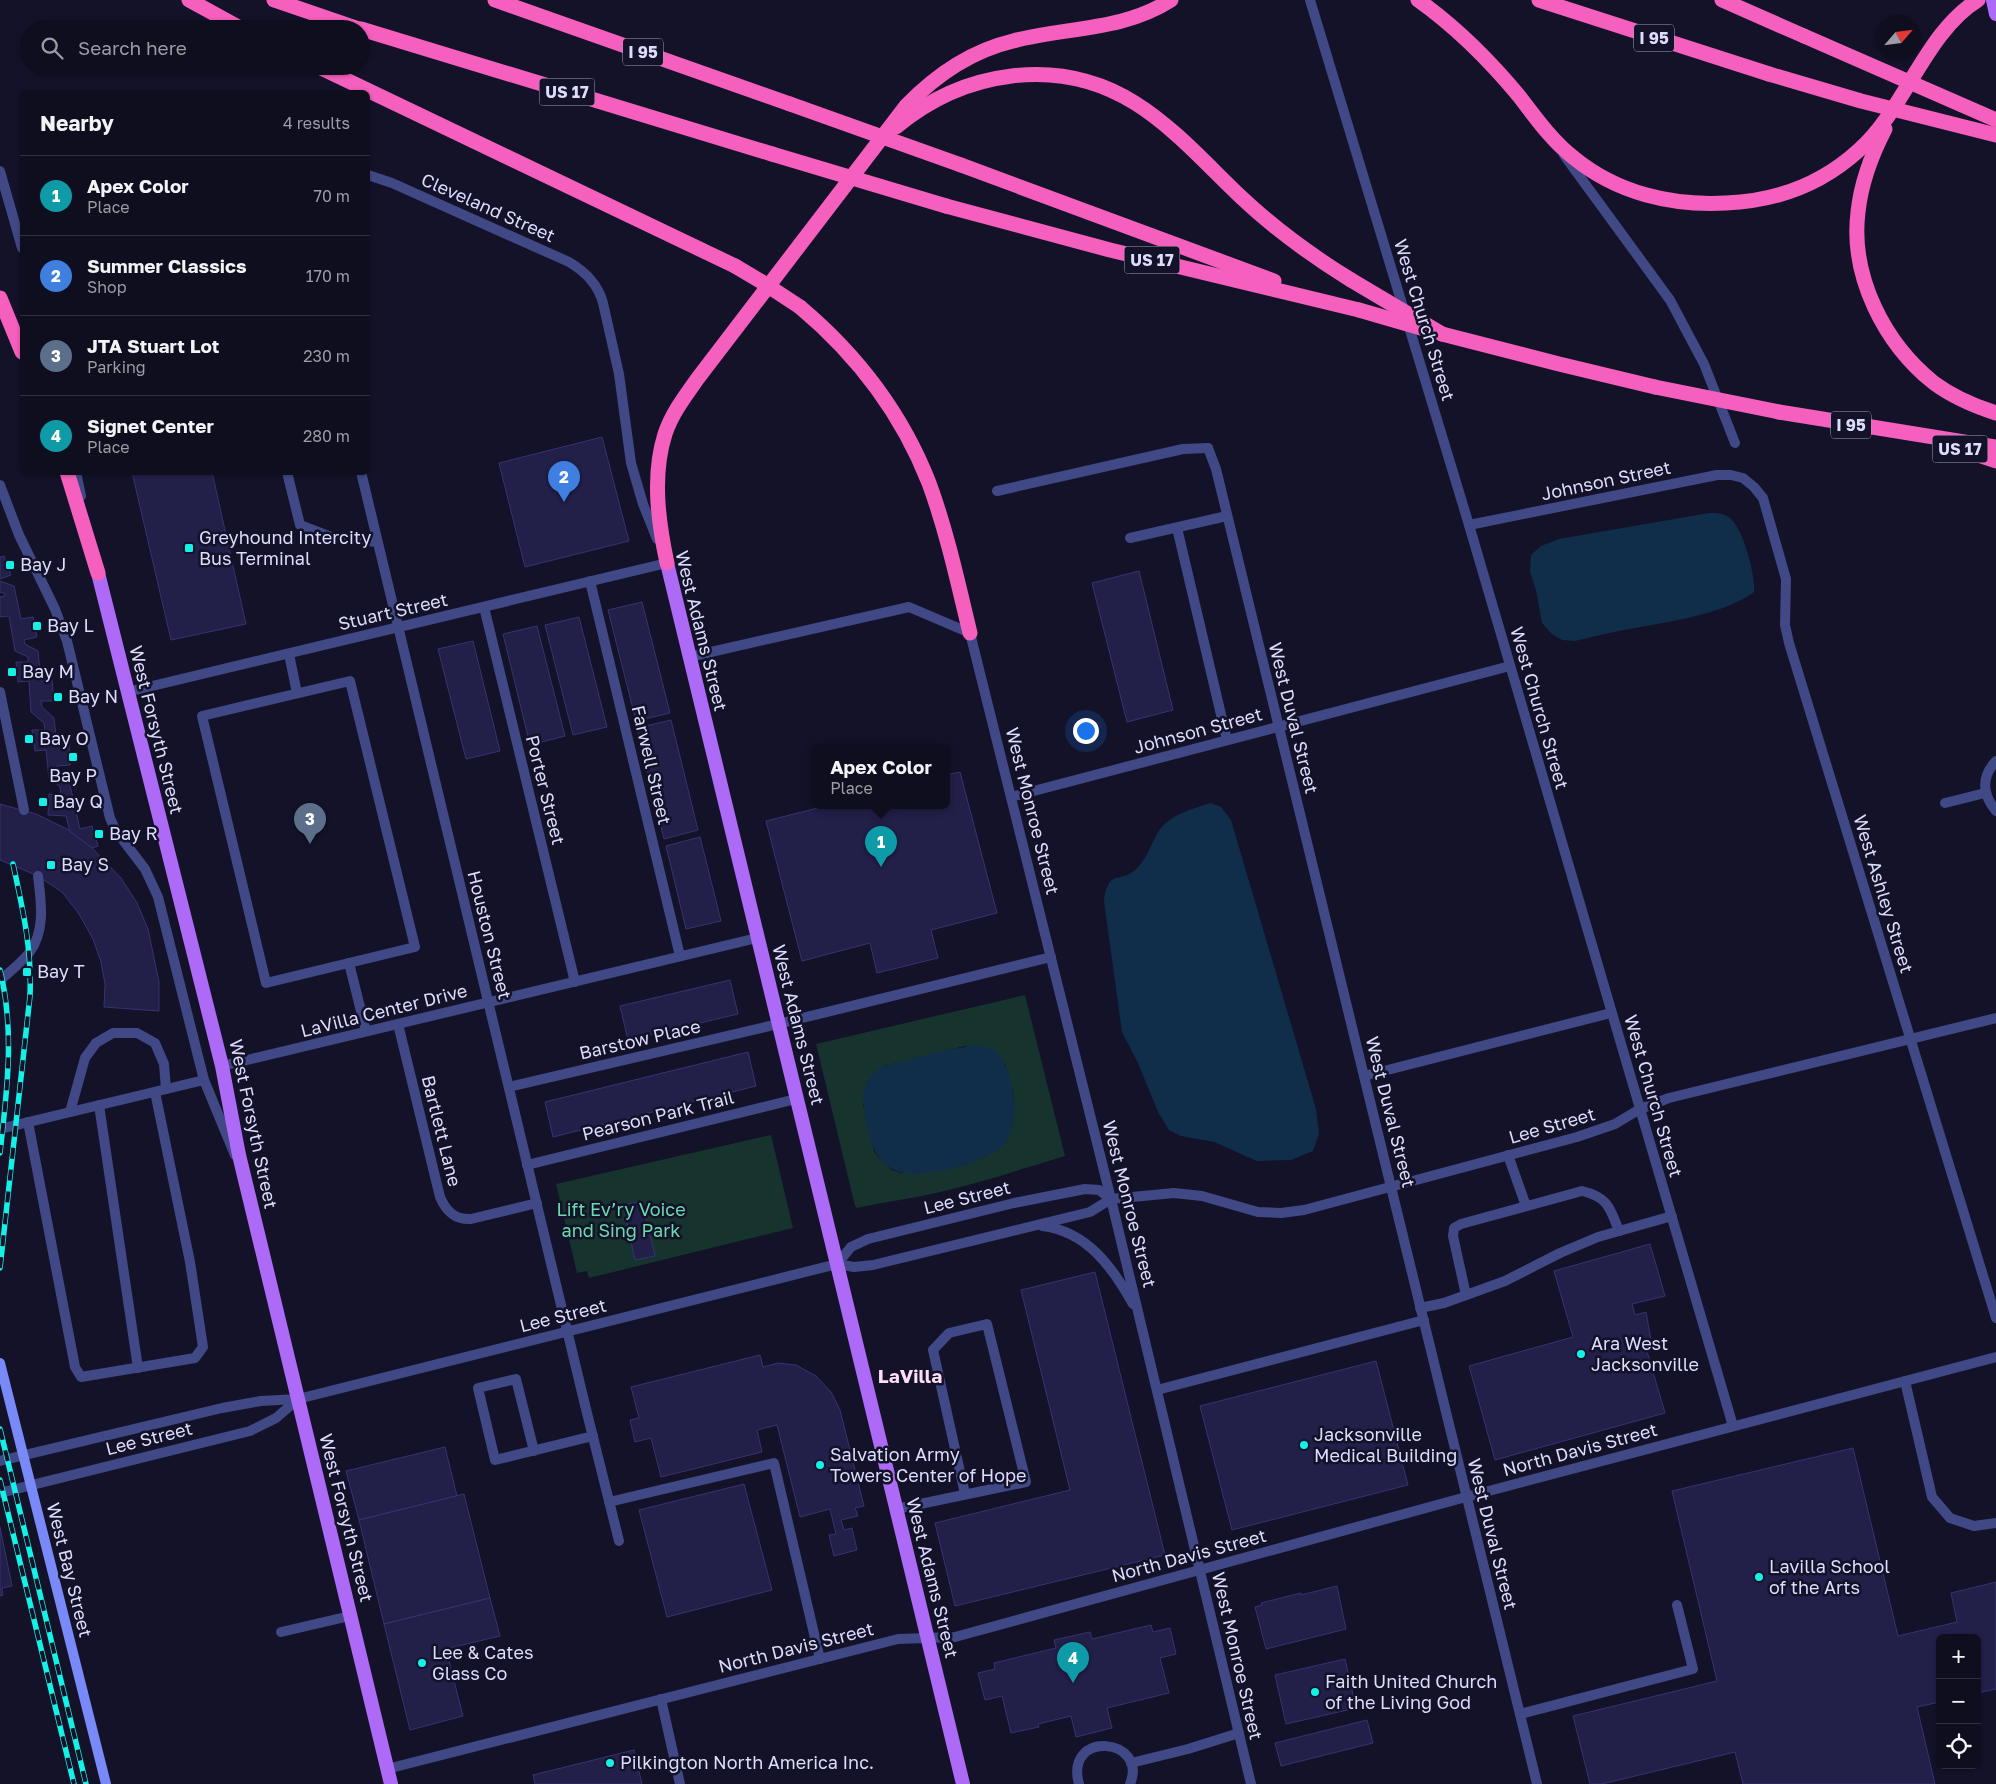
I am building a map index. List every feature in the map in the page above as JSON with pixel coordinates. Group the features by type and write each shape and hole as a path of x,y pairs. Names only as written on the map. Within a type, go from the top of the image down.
{"highway":[{"path":"189,0 226,20"},
{"name":"US 17","path":"274,0 333,20"},
{"name":"I 95","path":"495,0 961,165 1282,284 1359,310 1442,334 1655,386 1779,412 1923,437 1996,447"},
{"path":"667,563 660,520 658,474 660,453 674,416 698,378 892,121 918,93 948,70 981,52 1029,37 1113,24 1146,14 1171,0"},
{"path":"1418,0 1452,26 1469,42 1502,76 1564,150 1584,166 1609,181 1635,193 1691,203 1759,201 1776,198 1807,185 1849,159 1874,136 1944,31 1964,10 1978,0"},
{"name":"I 95","path":"1539,0 1769,74 1861,101 1996,135"},
{"path":"1722,0 1996,120"},
{"name":"US 17","path":"370,32 946,206 1110,250 1359,310"},
{"path":"867,154 918,110 934,100 967,85 1001,76 1030,74 1061,76 1092,83 1120,94 1149,112 1283,234 1313,256 1442,334"},
{"path":"336,75 367,90"},
{"path":"1907,88 1879,142 1860,197 1857,232 1862,270 1876,309 1895,343 1907,358 1936,384 1953,395 1996,413"},
{"path":"370,91 735,266 800,307 838,342 866,374 910,443 928,482 942,522 970,633"},
{"path":"0,298 20,347"},
{"name":"US 17","path":"1923,437 1996,461"},
{"path":"68,475 98,573"}],"main road":[{"path":"1993,0 1996,14"},
{"name":"West Adams Street","path":"667,563 963,1784"},
{"name":"West Forsyth Street","path":"98,573 222,1066 244,1179 391,1784"},
{"name":"West Bay Street","path":"0,1364 106,1784"}],"street":[{"name":"West Church Street","path":"1310,0 1469,525 1734,1426"},
{"path":"1544,128 1670,300 1704,364 1735,443"},
{"path":"0,171 20,241"},
{"name":"Cleveland Street","path":"370,176 392,183 569,262 590,278"},
{"name":"West Adams Street","path":"590,278 601,294 614,347 636,484 667,563"},
{"name":"West Duval Street","path":"996,491 1183,449 1208,448 1216,469 1520,1714 1535,1783"},
{"name":"West Forsyth Street","path":"77,475 98,573"},
{"path":"288,475 300,525 331,537 377,542"},
{"name":"Houston Street","path":"362,475 619,1541"},
{"name":"Johnson Street","path":"1469,525 1716,475 1737,476 1749,481"},
{"name":"West Ashley Street","path":"1749,481 1759,492 1765,504 1786,579 1785,624 1789,643 1996,1318"},
{"path":"0,485 19,535 55,609 67,641 110,818 116,831 145,869 158,897 204,1080 244,1179"},
{"path":"1130,538 1227,516"},
{"path":"1177,528 1228,740"},
{"name":"Stuart Street","path":"127,692 667,563"},
{"name":"Farwell Street","path":"590,581 680,956"},
{"name":"Porter Street","path":"484,607 575,982"},
{"path":"689,657 909,607 970,633"},
{"name":"West Monroe Street","path":"970,633 1111,1199 1251,1784"},
{"path":"289,654 298,693"},
{"name":"Johnson Street","path":"1011,797 1510,666"},
{"path":"350,681 415,948 349,964 266,983 202,716 350,681"},
{"path":"0,692 24,810"},
{"path":"1996,760 1986,776 1985,793 1996,811"},
{"path":"1945,803 1985,793"},
{"path":"0,980 28,954 37,938 41,909 38,876"},
{"name":"LaVilla Center Drive","path":"222,1066 757,938"},
{"name":"Barstow Place","path":"509,1087 1051,957"},
{"path":"349,964 366,1031"},
{"path":"1364,1076 1612,1012"},
{"name":"Lee Street","path":"0,1461 222,1408 261,1401 298,1399 837,1264 854,1267 873,1265 1090,1212 1111,1199 1188,1194 1214,1199 1250,1211 1281,1213 1304,1210 1598,1130 1616,1124 1640,1110 1669,1098 1996,1018"},
{"name":"Bartlett Lane","path":"398,1024 440,1197 448,1211 455,1217 471,1219 537,1203"},
{"path":"70,1112 85,1058 96,1043 113,1033 137,1033 155,1043 164,1064 166,1089"},
{"path":"0,1129 204,1080"},
{"path":"28,1122 75,1367 81,1377 195,1358 203,1347 190,1262 155,1092"},
{"name":"Pearson Park Trail","path":"528,1165 796,1099"},
{"path":"98,1105 138,1368"},
{"path":"1508,1155 1526,1206"},
{"name":"Lee Street","path":"837,1264 851,1247 868,1239 1014,1203 1085,1189 1098,1190 1111,1199"},
{"path":"1466,1294 1453,1236 1454,1228 1461,1224 1582,1191 1600,1196 1610,1207 1619,1231"},
{"path":"1420,1308 1444,1303 1505,1281 1560,1253 1619,1231 1672,1216"},
{"path":"1036,1225 1071,1234 1097,1252 1116,1276 1139,1314"},
{"path":"1157,1390 1424,1320"},
{"path":"896,1509 1026,1482 987,1324 949,1334 933,1350 965,1494"},
{"name":"North Davis Street","path":"387,1769 898,1639 955,1637 1466,1497 1996,1358"},
{"path":"534,1451 516,1379 478,1388 495,1460 534,1451 593,1436"},
{"path":"1905,1381 1932,1497 1950,1518 1974,1526 1996,1523"},
{"name":"Lee Street","path":"0,1493 250,1431 276,1418 298,1399"},
{"path":"609,1502 774,1463 820,1659"},
{"path":"1520,1714 1693,1670 1677,1605"},
{"path":"281,1632 350,1616"},
{"path":"661,1699 680,1784"},
{"path":"1131,1763 1188,1749 1239,1733"},
{"path":"1078,1784 1077,1766 1086,1752 1102,1745 1111,1745 1126,1754 1133,1771 1130,1784"}],"green space":[{"path":"1025,995 1065,1156 952,1189 857,1208 816,1044","holes":["965,1046 1005,1064 1013,1091 1012,1128 986,1156 963,1165 920,1173 900,1173 892,1170 874,1151 863,1104 885,1066"]},
{"name":"Lift Ev’ry Voice and Sing Park","path":"771,1135 793,1228 589,1278 587,1271 577,1273 556,1184"}],"water":[{"path":"1718,513 1726,516 1736,524 1748,554 1753,576 1754,592 1726,607 1692,617 1575,641 1562,640 1552,634 1542,623 1536,590 1530,572 1531,555 1541,546 1559,539"},
{"path":"1210,803 1221,807 1231,820 1316,1109 1319,1134 1313,1151 1291,1160 1257,1161 1214,1142 1181,1136 1169,1130 1158,1112 1138,1063 1122,1032 1104,901 1106,890 1112,880 1132,872 1138,867 1158,832 1167,822 1182,813"},
{"path":"977,1045 994,1049 1007,1069 1011,1082 1014,1096 1013,1124 1009,1136 1003,1145 982,1158 949,1169 932,1172 902,1173 885,1164 875,1151 864,1109 863,1095 870,1078 885,1066 946,1050"}],"building":[{"path":"602,437 629,541 525,567 499,463"},
{"name":"Greyhound Intercity Bus Terminal","path":"133,475 213,475 246,624 171,640"},
{"path":"4,556 11,575 0,579 0,557"},
{"path":"1139,571 1173,710 1127,722 1092,583"},
{"path":"0,581 14,586 21,619 33,617 37,637 24,640 25,644 38,651 41,681 52,680 54,701 41,701 42,707 54,718 57,745 69,745 70,765 57,766 58,772 69,781 80,829 92,826 98,846 92,848 70,832 66,816 48,815 49,794 61,795 60,787 49,778 46,750 35,751 32,730 45,730 44,723 31,712 29,681 18,682 16,662 28,662 28,657 15,651 9,616 0,617 0,597 5,596 4,593 0,592"},
{"path":"642,602 670,713 636,721 608,610"},
{"path":"579,617 607,727 573,735 545,625"},
{"path":"537,626 565,736 530,745 503,634"},
{"path":"473,641 500,751 466,759 438,649"},
{"path":"671,720 698,830 664,839 637,728"},
{"path":"960,772 997,913 931,930 938,958 877,973 870,943 802,961 766,821 814,809 950,809 950,774"},
{"path":"0,804 36,814 67,829 92,848 121,878 137,903 148,929 159,982 159,1011 104,1007 105,984 101,962 93,939 79,914 62,892 38,876 0,860"},
{"path":"700,837 721,921 686,929 666,846"},
{"path":"730,980 738,1014 628,1040 620,1006"},
{"path":"748,1052 756,1086 553,1137 545,1102"},
{"path":"642,1201 655,1256 635,1260 623,1205"},
{"name":"Ara West Jacksonville","path":"1650,1244 1665,1296 1632,1304 1635,1315 1646,1312 1651,1340 1644,1341 1665,1413 1495,1460 1469,1366 1573,1337 1554,1271"},
{"path":"1095,1272 1165,1555 955,1606 935,1523 1070,1490 1021,1290"},
{"name":"Salvation Army Towers Center of Hope","path":"760,1355 763,1367 778,1363 796,1365 816,1376 831,1392 840,1410 864,1506 855,1508 858,1516 841,1520 844,1530 852,1528 857,1550 834,1556 829,1535 836,1534 830,1509 800,1517 777,1425 757,1430 762,1452 661,1477 651,1438 635,1442 630,1420 639,1418 631,1387"},
{"name":"Jacksonville Medical Building","path":"1376,1361 1408,1485 1232,1530 1200,1406"},
{"path":"445,1447 457,1496 359,1520 346,1471"},
{"path":"1853,1448 1898,1636 1957,1622 1951,1593 1996,1582 1996,1689 1981,1692 1981,1634 1936,1634 1936,1703 1917,1707 1935,1784 1743,1784 1735,1752 1602,1784 1590,1784 1573,1716 1717,1681 1672,1491"},
{"path":"744,1484 772,1590 667,1617 639,1510"},
{"path":"464,1494 490,1598 384,1624 359,1520"},
{"path":"0,1527 12,1586 2,1588 3,1595 0,1596"},
{"path":"1337,1586 1346,1629 1266,1649 1255,1607 1262,1605 1261,1603"},
{"name":"Lee & Cates Glass Co","path":"490,1598 500,1636 446,1649 463,1716 410,1730 384,1624"},
{"path":"1151,1625 1153,1632 1170,1628 1176,1654 1160,1658 1169,1693 1107,1708 1112,1728 1076,1737 1071,1716 1038,1724 1039,1727 1011,1733 1002,1696 985,1700 978,1673 995,1669 994,1663 1056,1648 1054,1640 1090,1632 1092,1639"},
{"name":"Faith United Church of the Living God","path":"1345,1659 1356,1708 1286,1724 1275,1675"},
{"path":"1367,1720 1373,1743 1281,1766 1275,1743"},
{"name":"Pilkington North America Inc.","path":"634,1750 642,1784 535,1784 533,1775"}],"railway":[{"path":"0,1268 30,996 28,946 13,864"},
{"path":"0,970 5,993 8,1038 7,1084 0,1153"},
{"path":"0,1429 86,1784"},
{"path":"0,1480 74,1784"}],"place":[{"name":"Summer Classics","path":"564,502"},
{"name":"Greyhound Intercity Bus Terminal","path":"189,548"},
{"name":"Bay J","path":"10,565"},
{"name":"Bay L","path":"37,626"},
{"name":"Bay M","path":"12,672"},
{"name":"Bay N","path":"58,697"},
{"name":"Bay O","path":"29,739"},
{"name":"Bay P","path":"73,757"},
{"name":"Bay Q","path":"43,802"},
{"name":"Bay R","path":"99,834"},
{"name":"JTA Stuart Lot","path":"310,844"},
{"name":"Bay S","path":"51,865"},
{"name":"Apex Color","path":"881,867"},
{"name":"Bay T","path":"27,972"},
{"name":"Ara West Jacksonville","path":"1581,1354"},
{"name":"Jacksonville Medical Building","path":"1304,1445"},
{"name":"Salvation Army Towers Center of Hope","path":"820,1465"},
{"name":"Lavilla School of the Arts","path":"1759,1577"},
{"name":"Lee & Cates Glass Co","path":"422,1663"},
{"name":"Signet Center","path":"1073,1683"},
{"name":"Faith United Church of the Living God","path":"1315,1692"},
{"name":"Pilkington North America Inc.","path":"610,1763"}],"district":[{"name":"LaVilla","path":"910,1376"}]}
